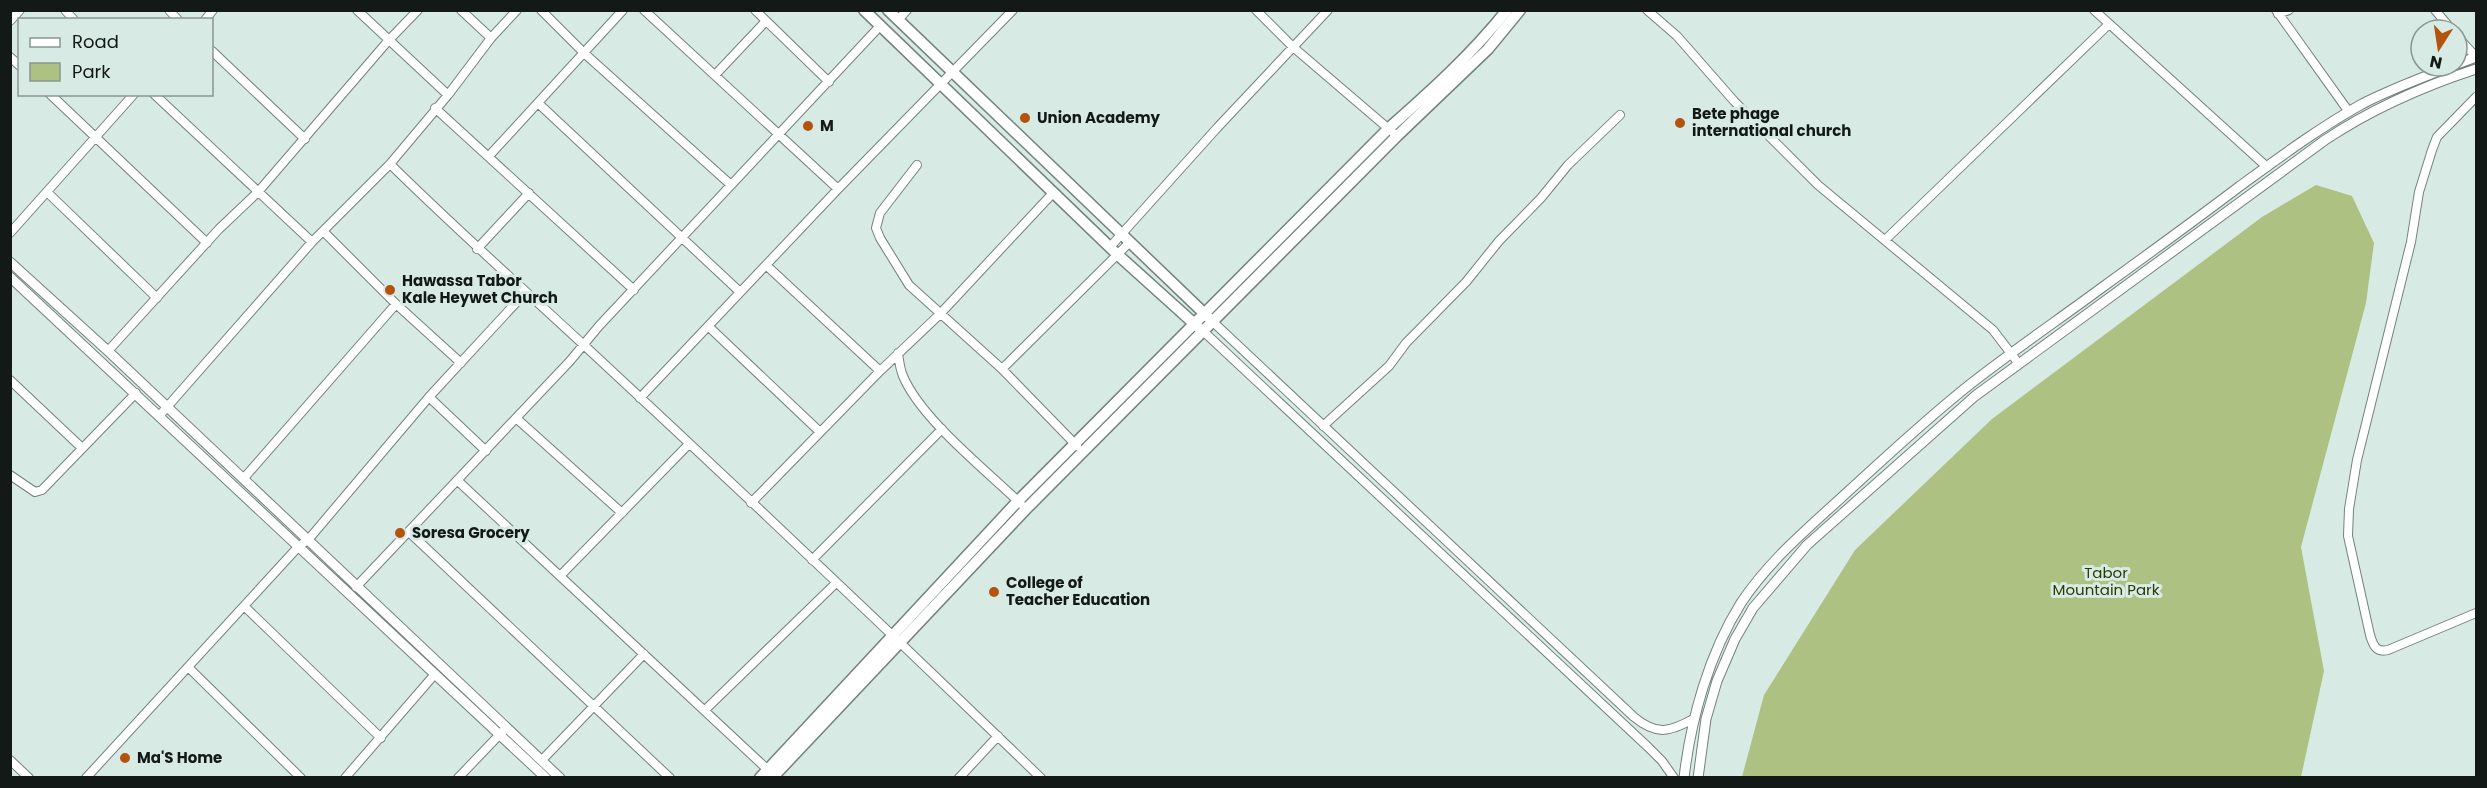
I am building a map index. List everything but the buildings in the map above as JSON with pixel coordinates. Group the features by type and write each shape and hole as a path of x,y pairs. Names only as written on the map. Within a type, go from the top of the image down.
{"main road":[{"path":"864,10 1114,251 1203,332"},
{"path":"888,10 1213,321"},
{"path":"1078,447 1203,332 1481,43 1507,10"},
{"path":"767,775 1194,323 1393,132 1488,49 1520,10"}],"street":[{"path":"10,21 20,10"},
{"path":"357,10 448,95"},
{"path":"108,351 207,243 258,192 388,41 418,10"},
{"path":"460,10 491,38"},
{"path":"159,415 312,242 390,164 448,95 491,38 517,10"},
{"path":"541,10 584,53 731,185"},
{"path":"489,156 623,10"},
{"path":"644,10 838,189"},
{"path":"754,10 829,82"},
{"path":"898,20 906,10"},
{"path":"640,398 838,189 1013,10"},
{"path":"1256,10 1293,47 1393,132"},
{"path":"1002,369 1126,238 1328,10"},
{"path":"1647,10 1677,36 1734,100 1810,177 1993,330 2019,364"},
{"path":"2094,10 2267,167"},
{"path":"2289,10 2277,12 2349,112"},
{"path":"715,75 766,21"},
{"path":"1885,240 2108,25"},
{"path":"356,587 458,481 880,26"},
{"path":"213,52 305,139"},
{"path":"1698,777 1706,719 1735,639 1753,608 1807,545 1975,396 2344,128 2451,77 2476,69"},
{"path":"1684,777 1688,745 1695,718 1726,630 1741,603 1792,543 1905,439 1974,381 2267,167 2349,112 2397,87 2421,78"},
{"path":"52,96 207,243"},
{"path":"10,233 132,96"},
{"path":"156,96 312,242"},
{"path":"2476,97 2437,137 2419,192 2410,242 2356,460 2349,509 2348,536 2370,635 2373,645 2378,650 2388,650 2476,613"},
{"path":"538,103 740,292"},
{"path":"435,108 634,290"},
{"path":"1323,426 1389,366 1406,343 1466,282 1499,241 1541,198 1568,165 1620,115"},
{"path":"390,164 477,249 584,345 1041,777"},
{"path":"917,165 886,203 876,221 876,228 889,253 909,285 1002,369 1078,447"},
{"path":"48,193 157,298"},
{"path":"751,503 939,314 1053,193"},
{"path":"477,249 529,194"},
{"path":"323,231 396,304 461,363"},
{"path":"10,262 244,478 356,587 560,777"},
{"path":"766,265 880,371"},
{"path":"10,277 546,777"},
{"path":"86,777 299,546 308,540 429,397 525,292"},
{"path":"244,478 396,304"},
{"path":"1213,321 1634,717 1654,730 1674,729 1695,718"},
{"path":"708,326 820,432"},
{"path":"1203,332 1592,694 1662,761 1674,777"},
{"path":"898,353 902,375 911,391 942,429 1022,505"},
{"path":"10,380 82,448"},
{"path":"10,475 28,489 38,492 136,393"},
{"path":"429,397 486,451"},
{"path":"516,418 622,513"},
{"path":"812,560 942,429"},
{"path":"1905,439 1913,449"},
{"path":"560,576 689,444"},
{"path":"458,481 705,710 767,775"},
{"path":"409,532 670,777"},
{"path":"705,710 836,583"},
{"path":"244,606 381,738"},
{"path":"542,760 644,654"},
{"path":"188,667 301,777"},
{"path":"345,777 435,674"},
{"path":"1592,694 1597,683"},
{"path":"458,777 507,727"},
{"path":"959,777 998,736"},
{"path":"10,760 29,777"}],"green space":[{"name":"Tabor Mountain Park","path":"2316,185 2352,196 2374,243 2366,303 2301,547 2324,671 2301,777 1742,777 1764,695 1855,550 1992,419 2262,217"}],"place":[{"name":"Union Academy","path":"1025,118"},
{"name":"Bete phage international church","path":"1680,123"},
{"name":"M","path":"808,126"},
{"name":"Hawassa Tabor Kale Heywet Church","path":"390,290"},
{"name":"Soresa Grocery","path":"400,533"},
{"name":"College of Teacher Education","path":"994,592"},
{"name":"Ma'S Home","path":"125,758"}]}
